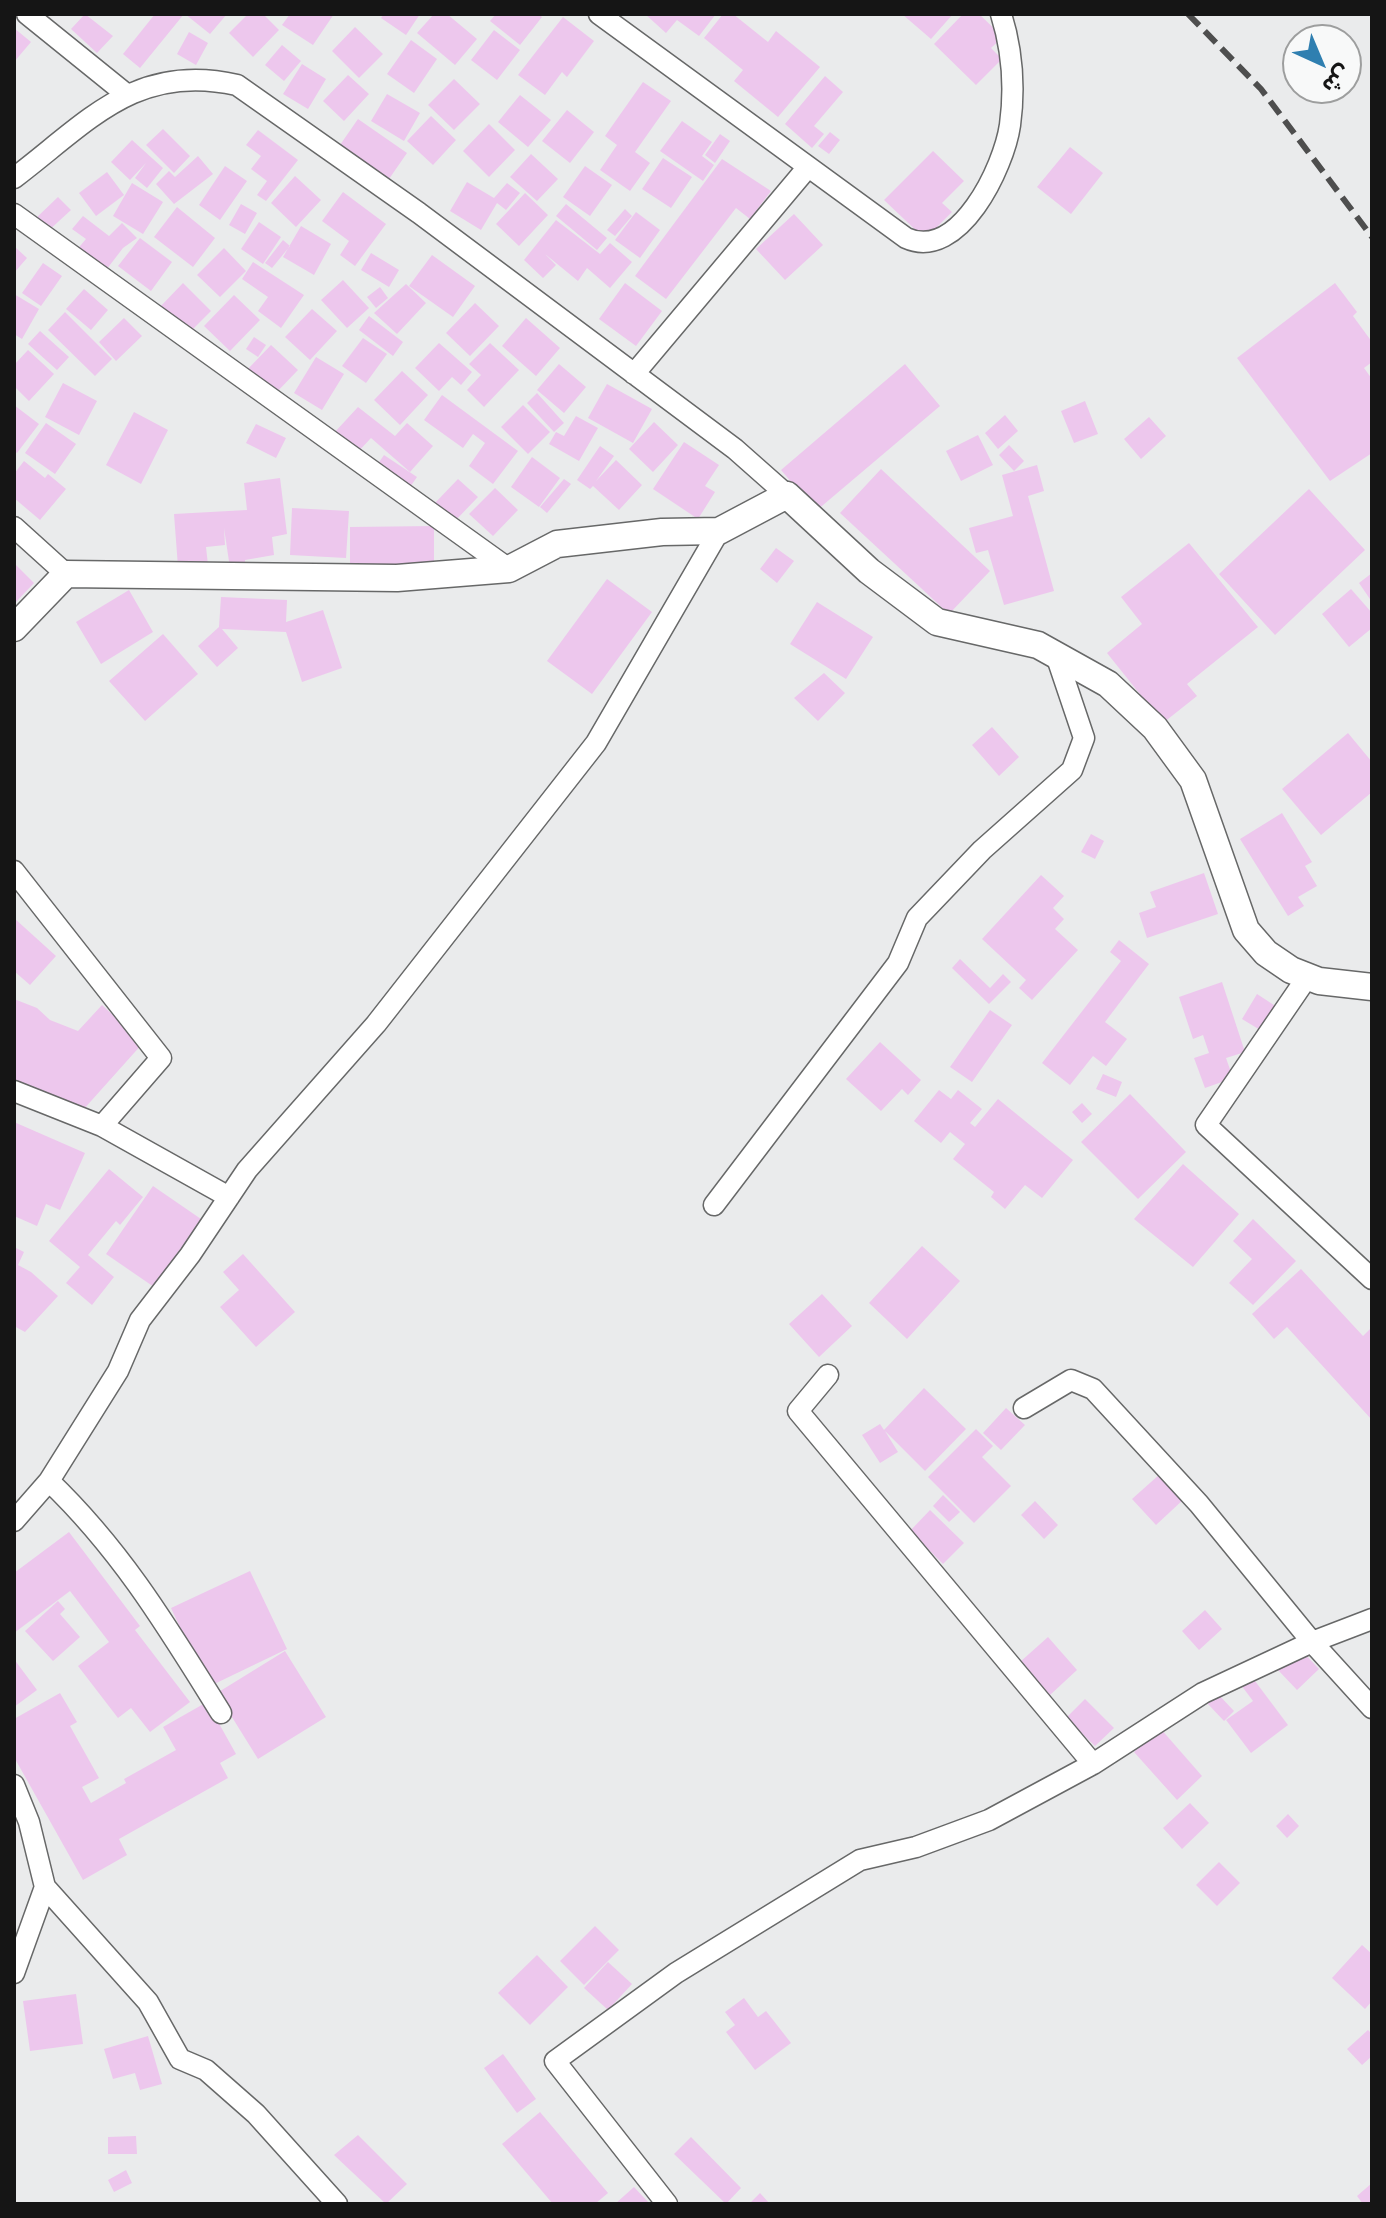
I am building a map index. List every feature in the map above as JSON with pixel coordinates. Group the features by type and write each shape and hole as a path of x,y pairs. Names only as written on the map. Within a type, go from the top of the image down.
{"street":[{"path":"27,14 126,94"},
{"path":"599,14 914,241 931,243 954,231 993,175 1010,128 1013,91 1007,33 1001,14"},
{"path":"14,178 126,94 153,83 181,78 209,79 237,85 419,213 735,449 869,571 937,622 1038,645 1108,684 1155,728 1193,780 1246,930 1266,953 1308,976 1372,987"},
{"path":"634,374 808,167"},
{"path":"14,214 509,569"},
{"path":"14,527 66,574 397,578 509,569 557,544 662,532 719,531 787,495"},
{"path":"14,1521 49,1481 118,1371 140,1320 190,1255 247,1170 376,1024 596,743 719,531"},
{"path":"14,628 66,574"},
{"path":"714,1205 898,963 917,918 982,850 1072,770 1084,738 1056,655"},
{"path":"14,871 161,1058 102,1126"},
{"path":"1308,976 1206,1125 1372,1279"},
{"path":"14,1091 102,1126 229,1197"},
{"path":"828,1375 798,1411 1093,1764"},
{"path":"1024,1408 1071,1380 1093,1389 1199,1504 1312,1642 1372,1708"},
{"path":"49,1481 93,1523 143,1590 221,1713"},
{"path":"667,2204 555,2061 676,1973 860,1860 916,1847 989,1820 1093,1764 1203,1693 1312,1642 1372,1619"},
{"path":"14,1785 29,1822 45,1887 148,2002 180,2059 206,2070 256,2114 337,2204"},
{"path":"14,1973 45,1887"}],"building":[{"path":"85,14 113,36 97,53 71,29"},
{"path":"155,14 184,14 140,68 123,54"},
{"path":"185,14 227,14 210,34"},
{"path":"248,14 263,14 279,30 253,57 229,33"},
{"path":"290,14 334,14 313,45 282,25"},
{"path":"384,14 420,14 406,35 381,18"},
{"path":"434,14 447,14 477,39 455,65 417,33"},
{"path":"496,14 538,14 542,17 520,45 490,21"},
{"path":"645,14 716,14 699,36 677,20 666,33"},
{"path":"723,14 733,14 768,42 776,31 820,67 778,117 734,81 743,70 704,38"},
{"path":"902,14 953,14 931,39"},
{"path":"963,14 979,14 1003,37 991,48 1002,59 976,85 934,44"},
{"path":"563,17 594,41 567,77 562,72 545,95 518,75"},
{"path":"355,27 383,54 359,78 332,51"},
{"path":"14,28 31,42 14,62"},
{"path":"494,30 520,50 497,80 471,60"},
{"path":"189,32 208,43 196,65 177,54"},
{"path":"411,40 437,59 414,93 387,74"},
{"path":"282,45 301,61 284,81 265,65"},
{"path":"302,64 326,79 308,109 283,94"},
{"path":"348,75 369,94 344,121 323,101"},
{"path":"825,76 843,92 814,126 824,134 812,148 785,124"},
{"path":"454,79 480,104 454,130 428,105"},
{"path":"643,82 671,101 635,152 650,163 630,191 600,170 617,145 605,136"},
{"path":"387,94 420,113 404,141 371,121"},
{"path":"520,95 551,120 528,147 498,122"},
{"path":"567,110 594,132 570,163 542,141"},
{"path":"431,116 456,140 433,165 407,141"},
{"path":"358,119 407,153 389,179 340,145"},
{"path":"682,121 712,142 702,156 714,165 703,181 660,151"},
{"path":"489,124 515,150 489,177 463,151"},
{"path":"163,129 190,156 174,173 146,145"},
{"path":"258,130 298,160 266,201 257,195 267,181 251,169 261,156 246,145"},
{"path":"830,132 840,140 829,154 818,146"},
{"path":"720,134 730,141 715,163 705,155"},
{"path":"132,140 163,168 147,188 135,178 146,163 130,180 111,162"},
{"path":"1070,147 1103,173 1071,214 1037,187"},
{"path":"933,151 964,181 942,203 952,212 925,239 884,200"},
{"path":"531,154 558,179 537,201 510,177"},
{"path":"198,156 213,174 174,204 156,184 169,171 175,177"},
{"path":"663,158 692,177 671,208 642,189"},
{"path":"722,159 771,191 750,219 736,208 666,299 635,276"},
{"path":"225,166 247,181 220,220 199,205"},
{"path":"585,166 612,185 590,216 563,197"},
{"path":"107,172 124,195 96,216 79,193"},
{"path":"295,176 321,200 296,227 271,203"},
{"path":"467,182 494,198 507,183 520,193 506,210 497,203 481,230 450,211"},
{"path":"132,183 163,202 143,234 113,216"},
{"path":"343,192 386,224 355,266 340,255 349,241 322,221"},
{"path":"525,193 548,215 519,246 496,224"},
{"path":"58,197 71,210 46,233 34,220"},
{"path":"241,204 257,213 245,234 229,225"},
{"path":"566,204 607,238 597,250 556,216"},
{"path":"177,207 215,238 193,267 154,237"},
{"path":"625,209 632,216 615,236 607,230"},
{"path":"636,212 660,230 640,258 615,240"},
{"path":"794,214 823,245 785,280 756,249"},
{"path":"83,216 109,236 122,223 137,238 123,248 103,274 75,252 86,239 72,229"},
{"path":"556,220 600,254 610,243 632,262 610,288 587,268 578,281 545,254 556,265 543,278 524,260"},
{"path":"259,222 281,237 263,264 241,249"},
{"path":"301,226 331,244 314,275 283,257"},
{"path":"140,238 172,262 151,291 118,266"},
{"path":"283,240 290,246 272,268 265,263"},
{"path":"14,246 27,258 14,273"},
{"path":"224,248 246,271 220,297 197,275"},
{"path":"371,253 399,270 389,287 361,270"},
{"path":"432,255 475,286 453,317 409,286"},
{"path":"253,262 304,295 281,328 258,311 268,297 242,279"},
{"path":"43,263 62,276 41,306 22,293"},
{"path":"343,280 369,308 347,328 321,300"},
{"path":"183,283 211,311 187,335 159,308"},
{"path":"625,283 662,311 636,346 599,319"},
{"path":"1335,283 1357,312 1353,316 1372,342 1372,362 1364,368 1372,379 1372,453 1330,481 1237,358"},
{"path":"406,284 426,303 397,334 374,313"},
{"path":"380,287 388,298 376,308 367,297"},
{"path":"84,289 108,310 91,330 66,309"},
{"path":"14,294 39,309 22,339 14,334"},
{"path":"234,295 260,320 230,351 204,326"},
{"path":"475,303 499,326 470,356 446,333"},
{"path":"312,309 337,331 310,360 285,337"},
{"path":"65,312 112,359 95,376 48,330"},
{"path":"369,316 403,342 393,356 359,330"},
{"path":"124,318 142,336 116,361 99,342"},
{"path":"526,318 560,348 536,376 502,346"},
{"path":"40,331 69,357 57,370 28,344"},
{"path":"254,337 266,345 258,357 246,349"},
{"path":"363,338 387,354 366,383 342,366"},
{"path":"439,343 472,372 461,385 452,377 439,391 415,368"},
{"path":"490,343 519,370 484,407 467,390 481,375 469,364"},
{"path":"271,345 298,370 273,396 246,371"},
{"path":"28,350 54,374 29,401 14,386 14,365"},
{"path":"316,357 344,374 322,410 294,393"},
{"path":"559,364 586,387 564,413 537,390"},
{"path":"905,364 940,406 816,511 781,470"},
{"path":"402,371 428,395 400,425 374,400"},
{"path":"63,383 97,401 79,435 45,417"},
{"path":"607,384 652,409 633,443 588,418"},
{"path":"537,393 564,423 554,432 527,403"},
{"path":"442,395 518,451 493,484 469,466 485,443 473,434 463,448 424,420"},
{"path":"1085,401 1098,434 1074,443 1061,411"},
{"path":"14,405 39,424 17,453 14,451"},
{"path":"523,405 550,432 528,454 501,427"},
{"path":"358,407 395,436 407,423 433,446 410,472 371,438 356,454 334,433"},
{"path":"134,412 168,430 141,484 106,465"},
{"path":"1005,415 1018,431 998,449 985,433"},
{"path":"576,416 598,428 579,461 549,444 556,432 564,436"},
{"path":"1149,417 1166,436 1141,459 1124,439"},
{"path":"654,422 678,445 653,472 629,449"},
{"path":"46,423 76,444 55,474 25,453"},
{"path":"256,424 286,438 276,458 246,443"},
{"path":"978,435 993,465 961,481 946,451"},
{"path":"684,442 719,465 705,486 715,492 698,519 653,489"},
{"path":"1009,445 1024,461 1014,471 999,455"},
{"path":"600,446 614,456 596,481 616,460 642,485 619,510 593,486 590,489 577,480"},
{"path":"384,455 417,477 406,493 373,471"},
{"path":"532,457 560,478 539,507 511,487"},
{"path":"24,461 45,478 48,474 66,489 40,520 14,498 14,474"},
{"path":"1037,465 1044,491 1028,496 1054,591 1004,605 988,550 976,553 969,528 1013,516 1002,475"},
{"path":"881,469 990,571 949,614 840,513"},
{"path":"280,478 287,534 272,537 274,555 245,560 245,566 230,568 224,528 225,545 206,547 208,565 178,567 174,514 247,510 244,483"},
{"path":"458,479 478,497 454,522 434,504"},
{"path":"564,479 571,484 547,513 540,507"},
{"path":"495,488 518,510 493,536 469,514"},
{"path":"1309,489 1365,550 1275,635 1219,574"},
{"path":"292,508 349,511 346,558 290,555"},
{"path":"434,526 434,565 350,565 350,527"},
{"path":"1189,543 1258,627 1187,684 1197,696 1163,723 1107,653 1142,624 1121,597"},
{"path":"776,548 794,561 777,583 760,569"},
{"path":"14,563 34,583 14,604"},
{"path":"1372,573 1372,602 1359,583"},
{"path":"607,579 652,612 592,694 547,661"},
{"path":"1351,589 1372,613 1372,628 1349,647 1322,614"},
{"path":"129,590 153,632 101,664 76,622"},
{"path":"221,597 287,600 286,622 323,610 342,668 302,682 286,632 222,629 238,648 217,667 198,646 219,627"},
{"path":"817,602 873,637 846,679 790,644"},
{"path":"163,634 198,674 145,721 109,681"},
{"path":"824,673 845,693 818,721 794,698"},
{"path":"992,727 1019,757 999,776 972,745"},
{"path":"1348,733 1372,762 1372,792 1321,835 1282,789"},
{"path":"1282,813 1312,862 1305,866 1317,886 1298,897 1304,906 1288,916 1240,839"},
{"path":"1091,834 1104,841 1095,859 1081,852"},
{"path":"1204,873 1218,914 1147,938 1139,913 1156,907 1150,892"},
{"path":"1041,875 1064,896 1053,908 1064,919 1055,929 1078,950 1032,1000 1019,988 1026,980 982,939"},
{"path":"14,918 56,956 30,985 14,971"},
{"path":"1119,940 1149,964 1105,1022 1127,1039 1106,1066 1093,1056 1070,1085 1042,1063 1121,961 1110,952"},
{"path":"960,959 990,988 1003,974 1011,982 989,1004 952,968"},
{"path":"1222,982 1245,1052 1226,1058 1233,1078 1205,1088 1194,1058 1209,1053 1203,1035 1193,1039 1179,997"},
{"path":"1257,994 1280,1009 1265,1033 1242,1019"},
{"path":"14,999 37,1008 50,1020 78,1031 102,1005 143,1043 83,1110 14,1082"},
{"path":"990,1010 1012,1025 972,1082 950,1067"},
{"path":"880,1042 921,1080 908,1095 902,1089 881,1111 846,1079"},
{"path":"1103,1074 1122,1082 1116,1097 1096,1089"},
{"path":"939,1090 951,1099 958,1090 982,1109 970,1123 975,1127 998,1099 1073,1160 1042,1198 1025,1185 1005,1209 991,1197 994,1192 953,1159 965,1144 950,1132 941,1143 914,1121"},
{"path":"1130,1094 1186,1152 1138,1199 1081,1142"},
{"path":"1082,1103 1092,1114 1082,1123 1072,1112"},
{"path":"14,1122 85,1153 60,1210 46,1204 37,1226 14,1216"},
{"path":"1183,1164 1239,1214 1193,1267 1134,1219"},
{"path":"109,1169 143,1197 120,1225 116,1221 88,1255 114,1277 92,1305 66,1283 80,1267 49,1241"},
{"path":"153,1186 201,1219 154,1287 106,1254"},
{"path":"1253,1219 1296,1261 1253,1305 1229,1283 1252,1259 1233,1241"},
{"path":"922,1246 960,1281 907,1339 869,1303"},
{"path":"14,1247 24,1252 18,1265 31,1272 58,1296 25,1332 14,1326"},
{"path":"243,1254 295,1312 256,1347 220,1307 239,1290 223,1272"},
{"path":"1301,1269 1363,1336 1372,1327 1372,1420 1287,1327 1274,1339 1252,1314"},
{"path":"822,1294 852,1326 819,1357 789,1324"},
{"path":"924,1388 966,1429 925,1471 885,1431 898,1452 880,1463 862,1435 880,1424 884,1430"},
{"path":"1006,1408 1025,1425 1001,1450 983,1433"},
{"path":"976,1429 993,1446 982,1457 1011,1486 974,1523 928,1477"},
{"path":"1160,1474 1184,1499 1156,1525 1132,1499"},
{"path":"943,1495 960,1512 949,1522 933,1506"},
{"path":"1035,1501 1058,1525 1044,1539 1021,1515"},
{"path":"930,1510 964,1543 943,1564 910,1531"},
{"path":"69,1532 140,1626 135,1630 190,1702 150,1732 131,1708 118,1718 78,1666 109,1642 70,1591 14,1633 14,1573"},
{"path":"250,1571 287,1649 208,1687 171,1608"},
{"path":"58,1601 65,1609 60,1614 80,1637 53,1661 25,1631"},
{"path":"1205,1610 1222,1629 1199,1650 1182,1631"},
{"path":"1048,1637 1077,1670 1050,1695 1020,1662"},
{"path":"1300,1649 1319,1669 1297,1690 1278,1670"},
{"path":"285,1651 326,1717 258,1759 217,1693"},
{"path":"14,1659 37,1690 14,1707"},
{"path":"1252,1677 1288,1725 1251,1753 1226,1720 1253,1701 1241,1685"},
{"path":"60,1693 77,1722 70,1726 99,1778 82,1787 91,1803 126,1783 124,1779 176,1750 163,1727 207,1702 236,1754 220,1763 228,1778 119,1839 127,1855 83,1880 14,1757 14,1719"},
{"path":"1217,1693 1234,1711 1224,1721 1207,1703"},
{"path":"1085,1699 1114,1728 1095,1746 1066,1718"},
{"path":"1160,1728 1202,1776 1177,1800 1134,1752"},
{"path":"1190,1803 1209,1823 1182,1849 1163,1828"},
{"path":"1288,1814 1299,1826 1287,1838 1276,1826"},
{"path":"1219,1862 1240,1883 1217,1906 1196,1885"},
{"path":"595,1926 619,1950 584,1985 560,1961"},
{"path":"1362,1945 1372,1954 1372,2001 1365,2009 1332,1978"},
{"path":"537,1955 568,1987 530,2025 498,1993"},
{"path":"608,1962 632,1984 608,2010 584,1988"},
{"path":"76,1994 83,2044 30,2051 23,2001"},
{"path":"744,1998 758,2017 766,2011 791,2043 755,2070 726,2032 735,2025 725,2012"},
{"path":"1368,2030 1372,2034 1372,2056 1362,2065 1347,2049"},
{"path":"148,2036 162,2084 140,2090 135,2073 113,2079 104,2049"},
{"path":"503,2054 536,2099 517,2113 484,2068"},
{"path":"540,2112 608,2193 595,2204 553,2204 502,2144"},
{"path":"358,2135 407,2184 386,2204 334,2155"},
{"path":"136,2136 137,2154 108,2154 108,2137"},
{"path":"691,2137 741,2188 726,2204 674,2154"},
{"path":"126,2170 132,2183 114,2192 108,2180"},
{"path":"1372,2183 1372,2204 1363,2204 1357,2196"},
{"path":"634,2187 650,2204 615,2204"},
{"path":"760,2193 770,2204 749,2204"}],"railway":[{"path":"1188,14 1261,89 1372,237"}]}
